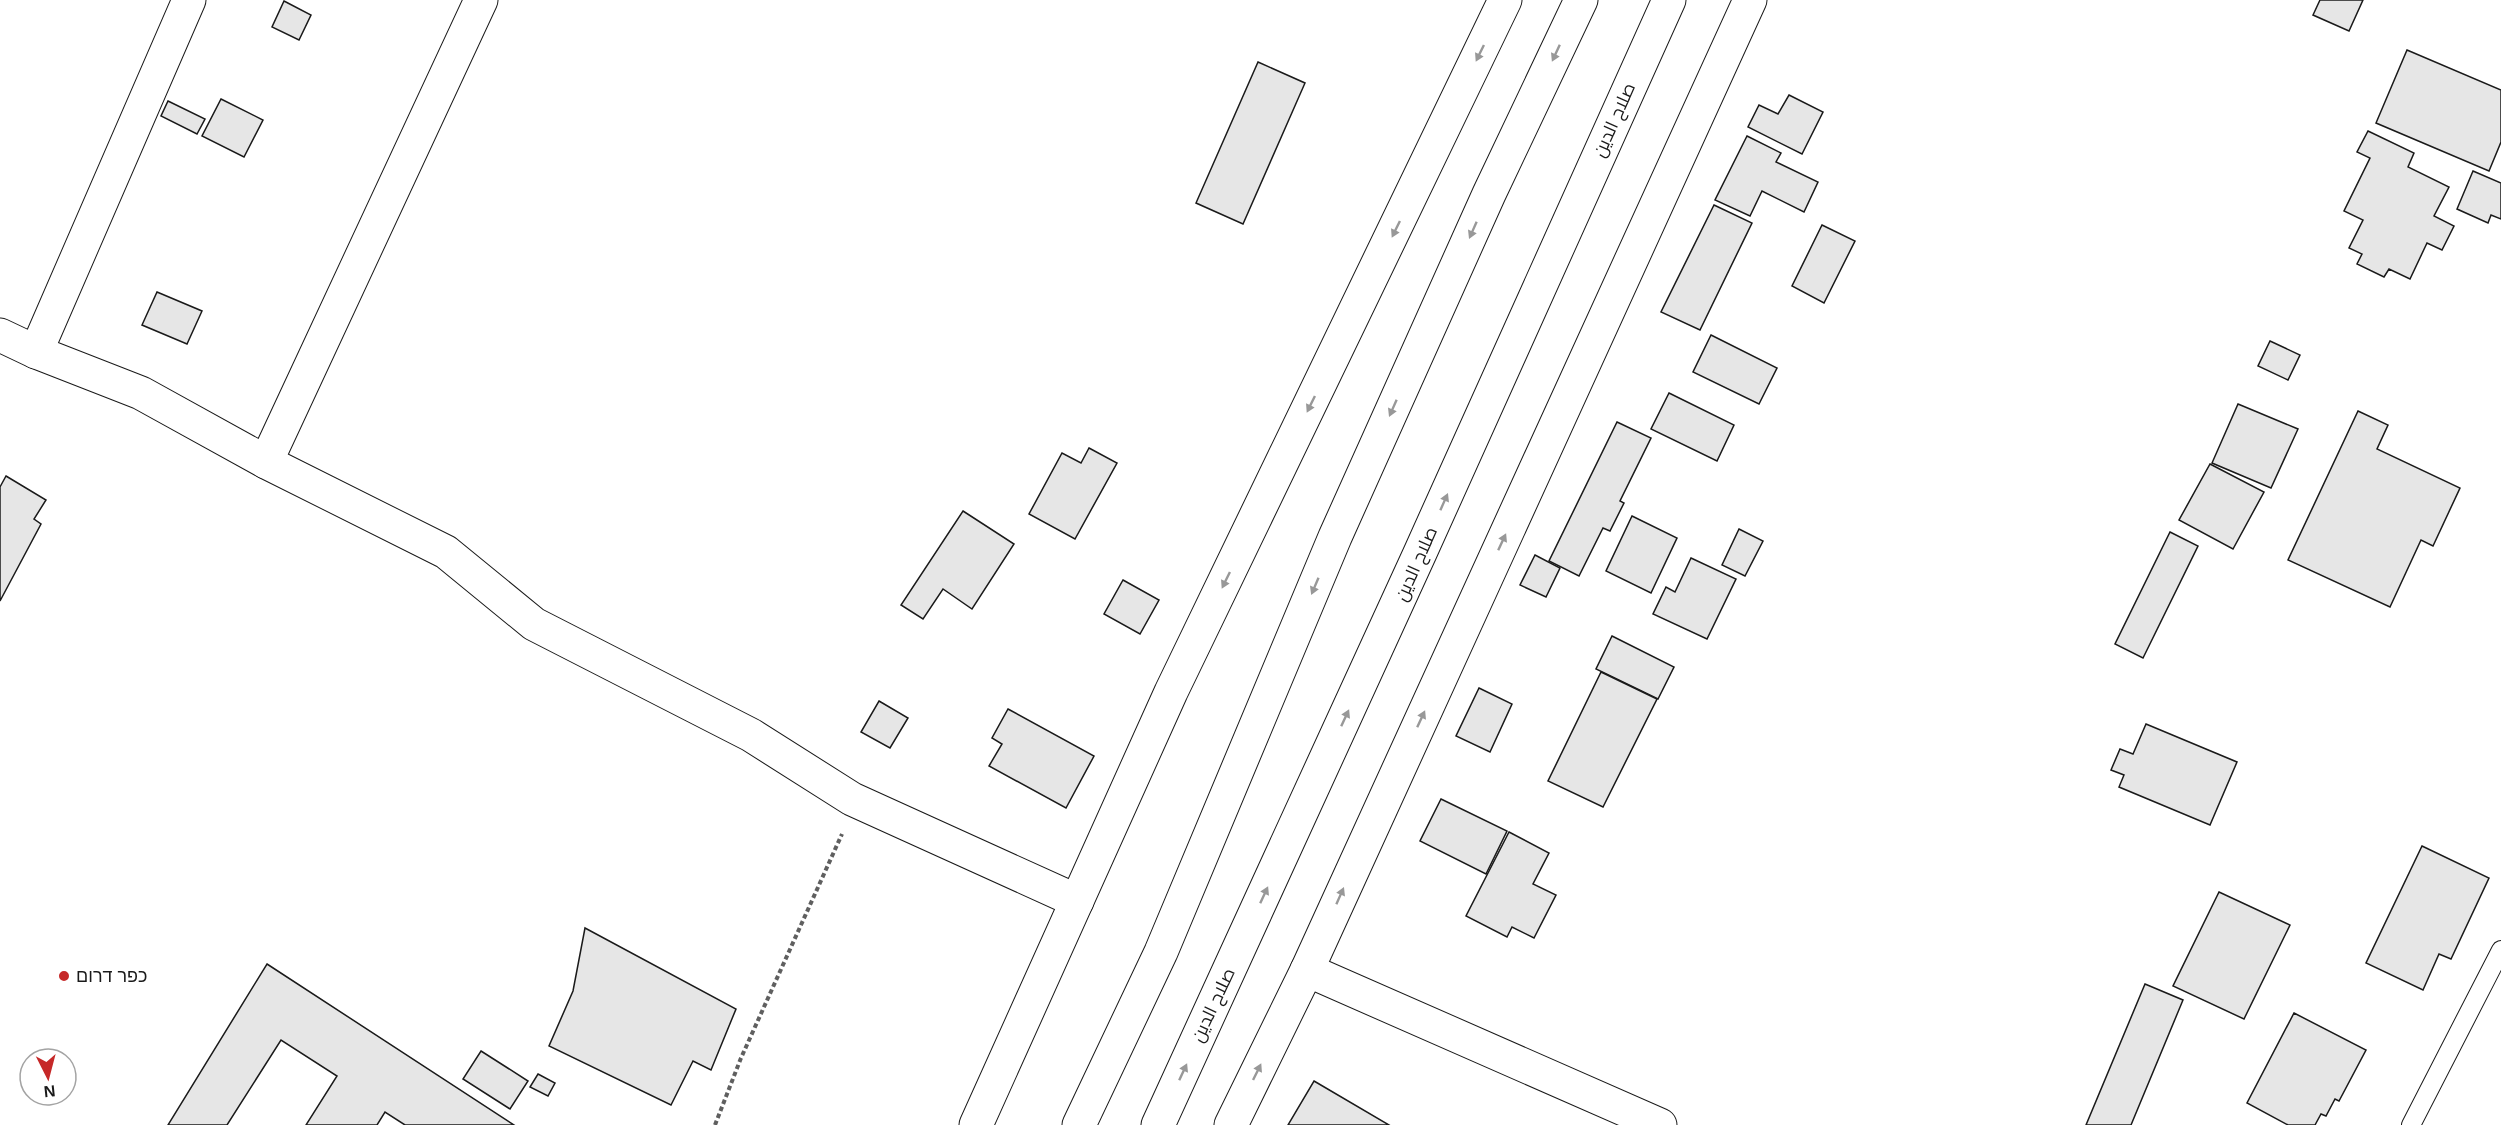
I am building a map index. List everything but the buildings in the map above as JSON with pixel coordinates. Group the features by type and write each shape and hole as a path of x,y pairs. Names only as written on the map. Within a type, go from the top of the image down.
{"main road":[{"path":"36,352 189,0"},
{"path":"267,462 481,0"},
{"path":"976,1125 1171,692 1505,0"},
{"path":"1079,1125 1161,952 1340,526 1489,194 1581,0"},
{"name":"صلاح الدين","path":"1158,1125 1420,553 1669,0"},
{"path":"1231,1125 1307,970 1750,0"},
{"path":"0,335 36,352 141,393 267,462 446,552 534,624 751,735 857,801 1077,901"},
{"path":"1307,970 1660,1125"}],"lane":[{"path":"2412,1125 2501,950"}],"path":[{"path":"715,1125 741,1058 857,801"}],"place":[{"name":"כפר דרום","path":"64,976"}]}
